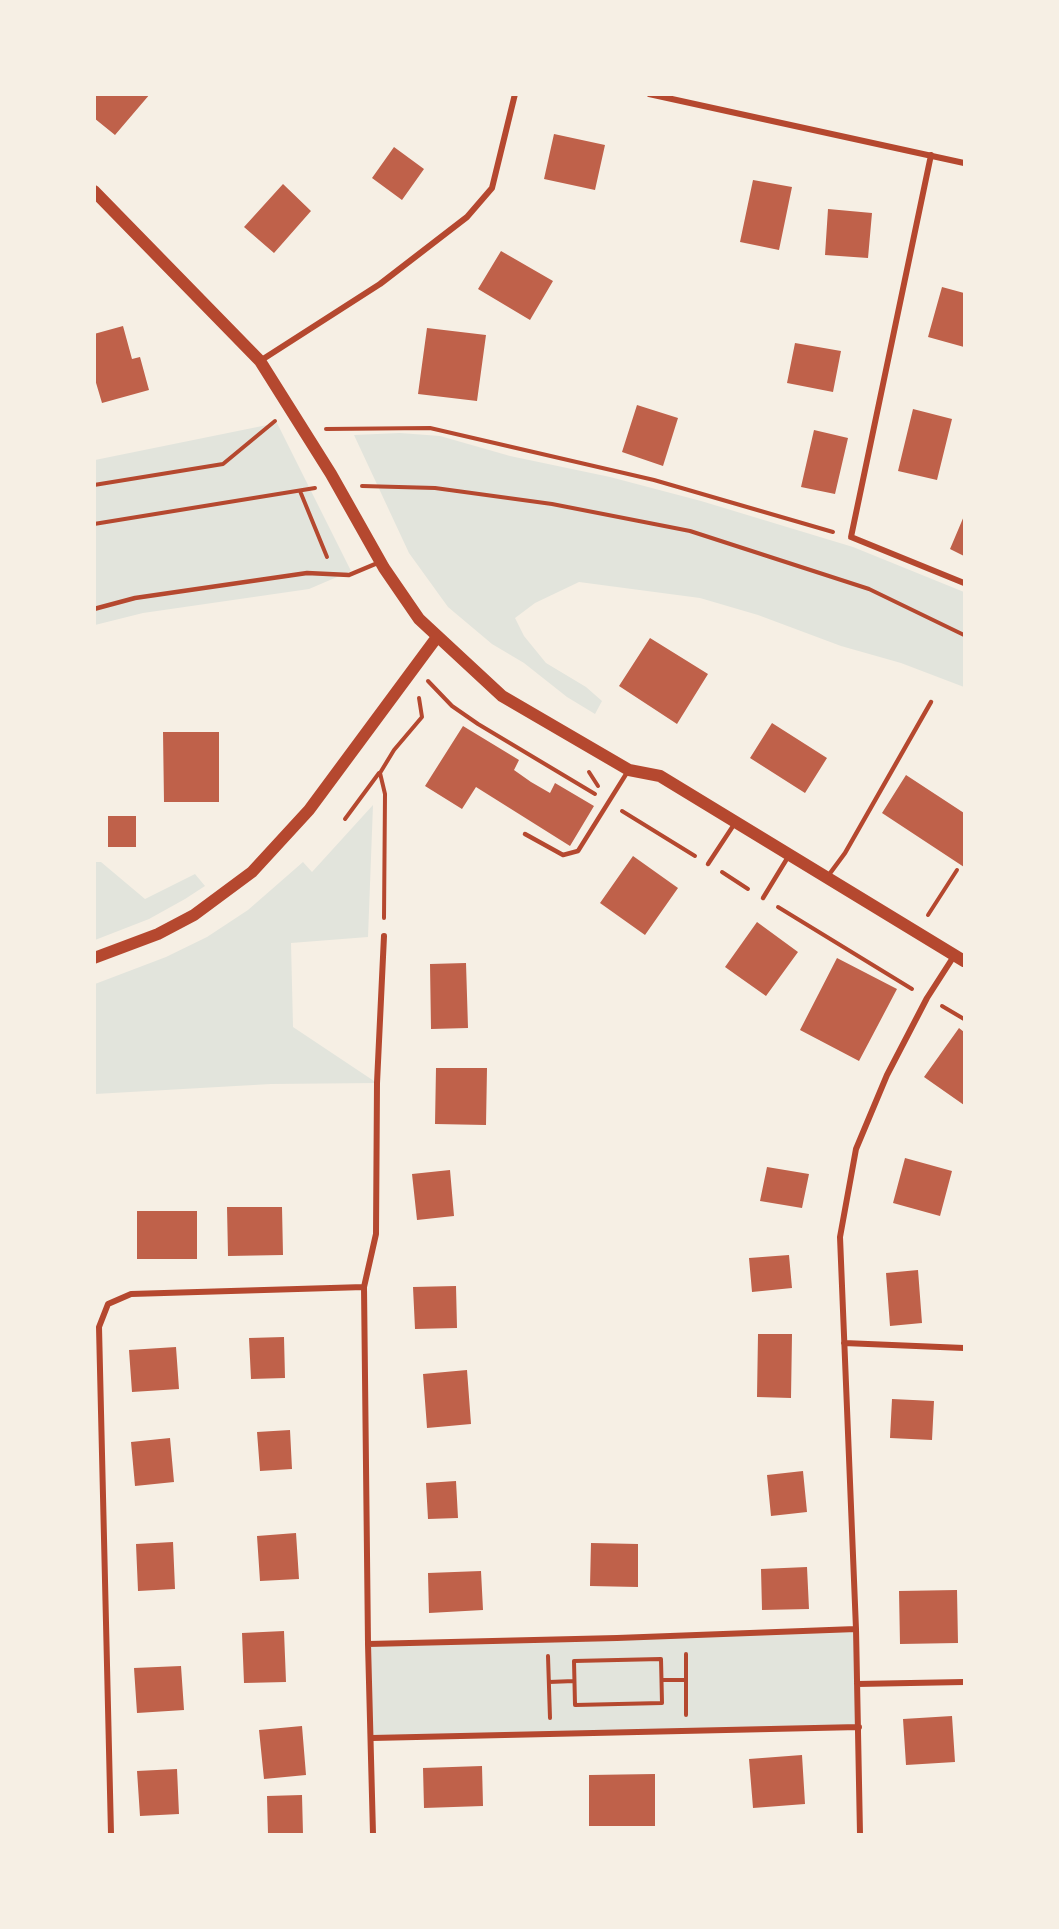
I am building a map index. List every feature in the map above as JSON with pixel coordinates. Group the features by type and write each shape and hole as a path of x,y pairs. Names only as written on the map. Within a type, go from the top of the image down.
{"main road":[{"path":"94,191 260,361 304,429 380,561 419,619 502,696 629,770 660,776 959,958"},
{"path":"94,958 158,934 194,915 252,872 309,810 437,637"}],"street":[{"path":"260,361 380,284 466,217 492,188 515,94"},
{"path":"649,94 964,163"},
{"path":"931,155 852,537 964,584"},
{"path":"373,1834 368,1644 364,1287 376,1234 377,1083 384,936"},
{"path":"861,1834 856,1629 840,1237 856,1149 887,1075 927,998 959,958"},
{"path":"111,1834 99,1327 108,1304 131,1294 364,1287"},
{"path":"844,1343 964,1348"},
{"path":"368,1644 856,1629"},
{"path":"857,1684 964,1682"},
{"path":"372,1738 859,1727"}],"lane":[{"path":"94,609 135,598 308,573 349,575 380,561"},
{"path":"827,878 845,853 931,702"},
{"path":"525,834 563,855 578,851 629,770"},
{"path":"708,864 735,822"},
{"path":"763,898 789,855"}],"path":[{"path":"94,485 223,464 290,408"},
{"path":"304,429 430,428 654,480 852,537"},
{"path":"356,486 435,488 552,504 690,531 869,589 964,635"},
{"path":"94,524 322,487"},
{"path":"300,491 334,574"},
{"path":"345,819 380,773 394,750 422,717 415,664"},
{"path":"415,664 452,706 608,802"},
{"path":"380,773 385,794 384,936"},
{"path":"917,933 957,870"},
{"path":"927,998 964,1019"},
{"path":"686,1636 686,1731"},
{"path":"547,1640 551,1733"},
{"path":"661,1659 662,1702 575,1705 574,1682 574,1661 661,1659"},
{"path":"662,1680 686,1680"},
{"path":"549,1682 574,1682"}],"shaded area":[{"path":"277,423 351,571 309,589 143,613 95,625 95,460"},
{"path":"400,433 440,436 510,456 610,477 701,501 853,547 964,592 964,687 901,663 841,646 758,615 700,598 579,582 535,603 515,618 524,636 546,663 586,687 602,701 595,714 567,697 524,663 492,644 448,607 409,553 354,435"},
{"path":"373,805 368,937 291,943 293,1027 377,1083 271,1084 95,1094 95,984 166,957 207,937 248,910 303,862 312,872"},
{"path":"95,862 101,862 145,899 195,874 205,886 149,919 95,940"},
{"path":"856,1629 859,1727 372,1738 368,1644"}],"building":[{"path":"94,94 150,94 115,135 94,118"},
{"path":"554,134 605,145 595,190 544,179"},
{"path":"394,147 424,169 402,200 372,178"},
{"path":"753,180 792,187 779,250 740,242"},
{"path":"283,184 311,211 274,253 244,227"},
{"path":"828,209 872,213 868,258 825,255"},
{"path":"501,251 553,281 530,320 478,289"},
{"path":"942,287 964,293 964,347 928,337"},
{"path":"123,326 132,359 140,357 149,390 102,403 94,376 94,334"},
{"path":"427,328 486,335 477,401 418,394"},
{"path":"795,343 841,351 833,392 787,383"},
{"path":"637,405 678,418 663,466 622,452"},
{"path":"913,409 952,419 937,480 898,471"},
{"path":"814,430 848,438 835,494 801,487"},
{"path":"964,516 964,556 950,549"},
{"path":"650,638 708,674 677,724 619,686"},
{"path":"772,723 827,758 805,793 750,758"},
{"path":"463,726 519,760 514,770 531,782 550,793 555,783 594,806 570,846 476,787 462,809 425,786"},
{"path":"163,732 219,732 219,802 164,802"},
{"path":"906,775 964,813 964,867 882,813"},
{"path":"108,816 136,816 136,847 108,847"},
{"path":"633,856 678,888 645,935 600,903"},
{"path":"757,922 798,952 766,996 725,967"},
{"path":"837,958 897,989 859,1061 800,1030"},
{"path":"466,963 468,1028 431,1029 430,964"},
{"path":"959,1028 964,1032 964,1105 924,1077"},
{"path":"436,1068 487,1068 486,1125 435,1124"},
{"path":"905,1158 952,1171 940,1216 893,1203"},
{"path":"767,1167 809,1174 802,1208 760,1201"},
{"path":"450,1170 454,1216 417,1220 412,1174"},
{"path":"227,1207 282,1207 283,1255 228,1256"},
{"path":"137,1211 197,1211 197,1259 137,1259"},
{"path":"789,1255 792,1288 752,1292 749,1258"},
{"path":"918,1270 922,1323 890,1326 886,1273"},
{"path":"456,1286 457,1328 415,1329 413,1287"},
{"path":"758,1334 792,1334 791,1398 757,1397"},
{"path":"284,1337 285,1378 251,1379 249,1338"},
{"path":"176,1347 179,1389 132,1392 129,1350"},
{"path":"467,1370 471,1424 427,1428 423,1374"},
{"path":"892,1399 934,1401 932,1440 890,1438"},
{"path":"290,1430 292,1469 260,1471 257,1432"},
{"path":"170,1438 174,1482 135,1486 131,1442"},
{"path":"803,1471 807,1512 771,1516 767,1475"},
{"path":"456,1481 458,1518 428,1519 426,1483"},
{"path":"296,1533 299,1579 260,1581 257,1536"},
{"path":"173,1542 175,1589 138,1591 136,1544"},
{"path":"591,1543 638,1544 638,1587 590,1586"},
{"path":"807,1567 809,1609 762,1610 761,1569"},
{"path":"481,1571 483,1610 429,1613 428,1573"},
{"path":"957,1590 958,1643 900,1644 899,1591"},
{"path":"284,1631 286,1682 244,1683 242,1633"},
{"path":"181,1666 184,1710 137,1713 134,1668"},
{"path":"952,1716 955,1762 906,1765 903,1719"},
{"path":"302,1726 306,1775 264,1779 259,1730"},
{"path":"802,1755 805,1804 753,1808 749,1759"},
{"path":"482,1766 483,1806 424,1808 423,1768"},
{"path":"177,1769 179,1814 140,1816 137,1771"},
{"path":"655,1774 655,1826 589,1826 589,1775"},
{"path":"302,1795 303,1834 268,1834 267,1796"}]}
